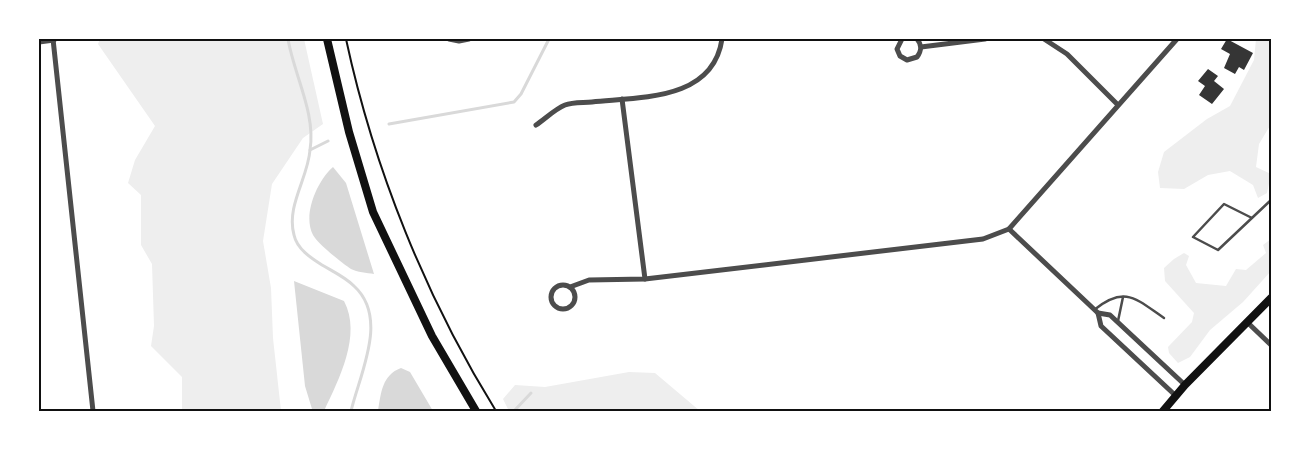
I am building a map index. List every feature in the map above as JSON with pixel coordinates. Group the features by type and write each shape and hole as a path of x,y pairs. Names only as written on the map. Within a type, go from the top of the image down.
{"main road":[{"path":"327,39 349,132 373,212 432,336 476,411"},
{"path":"1163,411 1185,385 1271,298"}],"street":[{"path":"39,42 54,39 93,411"},
{"path":"449,39 459,41 469,39"},
{"path":"536,125 564,105 681,90 697,82 713,64 722,39"},
{"path":"902,39 897,49 900,56 907,60 918,57 921,48 917,39"},
{"path":"921,48 985,39"},
{"path":"1044,39 1067,54 1118,104"},
{"path":"570,287 575,296 571,306 566,308 556,306 551,298 554,289 563,285 570,287 589,280 645,279 983,239 1009,228 1177,39"},
{"path":"622,99 645,279"},
{"path":"1009,228 1096,312 1101,326 1176,396"},
{"path":"1096,312 1106,313 1117,322 1185,385"},
{"path":"1247,322 1271,345"}],"lane":[{"path":"1252,218 1224,204 1193,237 1218,250 1252,218 1271,200"},
{"path":"1117,322 1123,296"},
{"path":"1096,312 1108,299 1123,296 1136,299 1164,318"}],"path":[{"path":"346,39 376,151 405,229 440,308 496,411"}],"shaded area":[{"path":"100,39 304,39 323,124 303,138 272,184 263,241 271,288 273,338 281,411 182,411 182,377 151,346 154,326 152,264 141,245 141,195 128,183 135,160 155,126 98,44"},
{"path":"1256,39 1271,39 1271,124 1259,144 1256,167 1271,174 1267,193 1258,198 1253,185 1230,171 1208,175 1184,189 1160,188 1158,172 1164,152 1207,119 1230,106 1254,60"},
{"path":"333,167 346,183 374,274 351,269 336,258 313,235 309,217 313,198 322,180"},
{"path":"1271,239 1271,271 1243,302 1210,330 1190,357 1178,363 1169,353 1168,347 1192,322 1194,313 1165,281 1164,268 1184,253 1189,256 1186,265 1196,283 1226,286 1236,269 1246,270 1266,253 1263,245"},
{"path":"294,281 344,301 349,314 350,342 342,371 324,411 314,411 312,409 305,386"},
{"path":"401,368 410,372 433,411 378,411 386,380"},
{"path":"629,372 655,373 700,411 509,411 503,399 515,385 545,387"}],"building":[{"path":"1227,39 1253,53 1244,70 1239,67 1235,74 1224,68 1230,54 1221,49"},
{"path":"1208,69 1218,76 1214,81 1224,89 1212,104 1199,95 1205,86 1198,81"}],"waterway":[{"path":"288,39 310,122 310,150"},
{"path":"389,124 514,102 521,94 549,39"},
{"path":"328,141 310,150 306,171 295,203 292,224 294,235 301,249 354,286 364,299 370,314 369,346 351,411"},
{"path":"514,411 531,393"}]}
